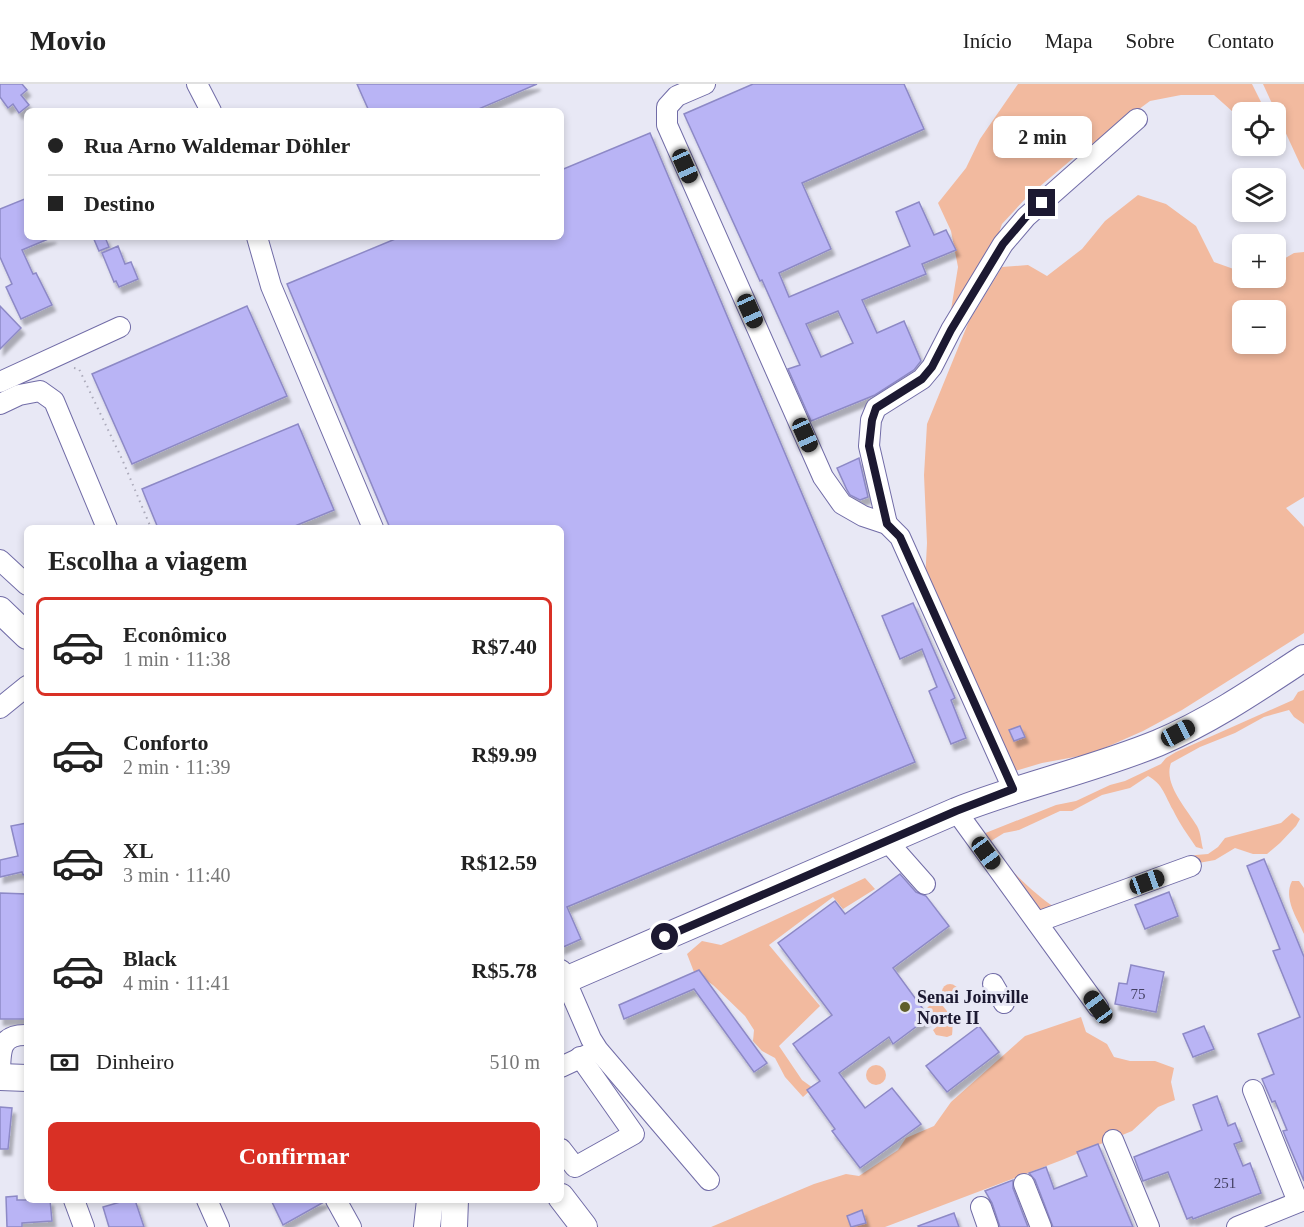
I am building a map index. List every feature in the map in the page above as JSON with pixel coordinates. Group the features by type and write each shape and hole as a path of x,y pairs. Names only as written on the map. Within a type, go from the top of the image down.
{"main road":[{"path":"0,610 24,633"},
{"path":"564,977 956,811 1013,789 1105,762 1161,741 1245,696 1304,658"},
{"path":"0,1077 24,1078"},
{"path":"564,1201 584,1227"},
{"path":"428,1227 430,1203"}],"street":[{"path":"197,84 209,108"},
{"path":"705,84 677,96 667,107 667,125 823,477 842,504 863,516 887,524 900,537 1013,789"},
{"path":"887,524 869,446 876,408 922,379 932,367 951,330 1003,244 1026,217 1137,119"},
{"path":"258,240 271,286 372,525"},
{"path":"0,382 120,327"},
{"path":"0,404 19,395 40,392 54,401 106,525"},
{"path":"0,560 24,582"},
{"path":"0,708 24,688"},
{"path":"956,811 1098,1007"},
{"path":"887,841 925,884"},
{"path":"1037,922 1191,866"},
{"path":"564,982 598,1050 710,1180"},
{"path":"993,984 1004,1003"},
{"path":"0,1077 0,1044 5,1037 13,1034 24,1035"},
{"path":"564,1065 598,1050"},
{"path":"564,1153 575,1167 634,1134 580,1057"},
{"path":"1237,1227 1301,1201 1253,1090"},
{"path":"1113,1140 1149,1227"},
{"path":"1024,1184 1041,1227"},
{"path":"75,1203 84,1227"},
{"path":"208,1203 219,1227"},
{"path":"338,1203 351,1227"},
{"path":"981,1207 988,1227"}],"path":[{"path":"69,369 79,369 122,459 150,525"}],"shaded area":[{"path":"1018,84 1252,84 1261,102 1232,102 1232,111 1214,95 1181,95 1150,101 1077,155 1026,198 1002,224 997,238 949,322 958,267 951,231 938,203 966,168 980,139"},
{"path":"1263,84 1304,84 1304,170 1286,134 1286,102 1271,102"},
{"path":"1138,195 1166,204 1196,226 1214,262 1232,268 1232,288 1286,288 1286,258 1294,253 1304,252 1304,497 1286,508 1304,527 1304,633 1182,710 1143,731 1091,754 1042,763 1008,773 925,582 927,543 924,475 927,424 969,321 1002,267 1028,265 1047,276 1082,249 1105,221"},
{"path":"1304,690 1304,724 1289,710 1264,717 1171,763 1169,771 1173,788 1198,829 1203,849 1196,847 1178,820 1166,795 1148,776 1130,788 1102,795 1072,811 1060,811 1019,830 1004,833 991,841 1008,866 1053,906 1086,898 1113,884 1136,879 1164,865 1196,855 1208,854 1225,838 1281,823 1292,813 1300,819 1280,843 1267,854 1253,854 1235,848 1215,860 1193,864 1175,874 1160,877 1080,907 1050,913 1040,912 1026,900 978,836 1125,781 1161,764 1176,752 1293,700 1298,692"},
{"path":"865,878 875,889 843,909 833,897 769,945 820,1006 779,1046 802,1080 813,1088 803,1097 785,1077 775,1058 762,1051 753,1041 754,1030 745,1016 713,985 694,972 687,954 702,941 721,945"},
{"path":"1292,881 1299,881 1304,888 1304,934 1290,901"},
{"path":"947,984 953,984 958,992 956,998 947,1000 942,995 942,989"},
{"path":"932,1003 940,1003 949,1014 952,1021 952,1035 947,1037 936,1035 933,1030 940,1024 934,1016 927,1015 927,1008"},
{"path":"1081,1017 1086,1032 1107,1044 1114,1057 1130,1061 1155,1061 1174,1068 1171,1082 1175,1100 1158,1107 1132,1131 885,1227 711,1227 814,1184 846,1174 859,1176 898,1150 906,1138 934,1126 951,1102 1025,1036"},
{"path":"876,1065 883,1068 886,1075 883,1082 876,1085 869,1082 866,1075 869,1068"}],"building":[{"path":"0,84 22,84 27,90 21,95 29,105 19,113 13,104 8,108 0,97"},
{"path":"357,84 537,84 481,108 368,108"},
{"path":"753,84 904,84 924,129 802,183 831,249 779,273 789,297 910,246 896,212 919,202 934,235 946,230 956,250 922,264 926,274 862,300 877,333 904,321 921,361 914,370 875,395 811,421 788,369 800,365 684,114","holes":["838,311 853,343 821,357 806,324"]},
{"path":"650,133 915,762 567,907 581,939 564,947 564,525 389,525 287,284 393,240 564,240 564,169"},
{"path":"24,199 24,240 46,240 22,250 33,274 36,273 52,305 21,319 6,287 12,284 0,257 0,209"},
{"path":"94,240 106,240 109,247 99,251"},
{"path":"118,246 125,264 131,262 138,279 119,287 116,281 114,282 102,253"},
{"path":"0,306 21,328 0,349"},
{"path":"247,306 287,396 132,464 92,374"},
{"path":"298,424 334,510 297,525 157,525 142,489"},
{"path":"859,458 868,497 860,500 850,495 837,468"},
{"path":"913,603 955,698 951,700 966,738 951,744 929,691 937,687 922,649 900,659 882,616"},
{"path":"1020,726 1025,737 1014,741 1009,730"},
{"path":"24,824 24,875 22,872 0,877 0,860 18,856 11,826"},
{"path":"1264,859 1304,957 1304,1181 1283,1131 1287,1130 1275,1101 1272,1102 1262,1079 1274,1074 1258,1034 1300,1017 1273,951 1280,949 1247,866"},
{"path":"900,874 916,892 926,896 949,926 893,968 929,1017 893,1044 889,1037 839,1073 865,1108 892,1088 921,1124 860,1168 832,1131 835,1129 807,1090 820,1081 793,1044 832,1015 778,943 835,901 845,914"},
{"path":"1169,892 1178,916 1145,929 1135,905"},
{"path":"0,893 24,894 24,1019 0,1019"},
{"path":"1131,965 1164,972 1156,1012 1115,1004 1119,983 1127,984"},
{"path":"699,970 767,1063 754,1072 694,989 624,1019 619,1005"},
{"path":"979,1026 999,1052 947,1092 926,1066"},
{"path":"1204,1026 1214,1049 1193,1057 1183,1034"},
{"path":"1217,1096 1228,1126 1235,1123 1242,1141 1234,1144 1243,1166 1250,1163 1261,1193 1193,1219 1192,1217 1187,1219 1168,1172 1143,1181 1134,1157 1202,1130 1193,1105"},
{"path":"0,1107 12,1108 8,1149 0,1149"},
{"path":"1098,1144 1133,1227 1053,1227 1035,1180 1029,1173 1046,1167 1054,1189 1087,1176 1077,1152"},
{"path":"1013,1180 1013,1188 1028,1227 1000,1227 992,1203 985,1191"},
{"path":"17,1196 17,1200 24,1200 24,1203 50,1203 52,1221 22,1223 22,1227 7,1227 6,1197"},
{"path":"117,1203 136,1203 144,1227 109,1227 103,1207"},
{"path":"272,1203 322,1203 283,1225"},
{"path":"862,1210 866,1223 851,1227 847,1216"},
{"path":"954,1213 959,1227 918,1226"}],"place":[{"name":"Senai Joinville Norte II","path":"905,1007"}],"route":[{"path":"665,937 956,811 1013,789 900,537 887,524 869,446 876,408 922,379 932,367 951,330 1003,244 1026,217 1042,203"}]}
